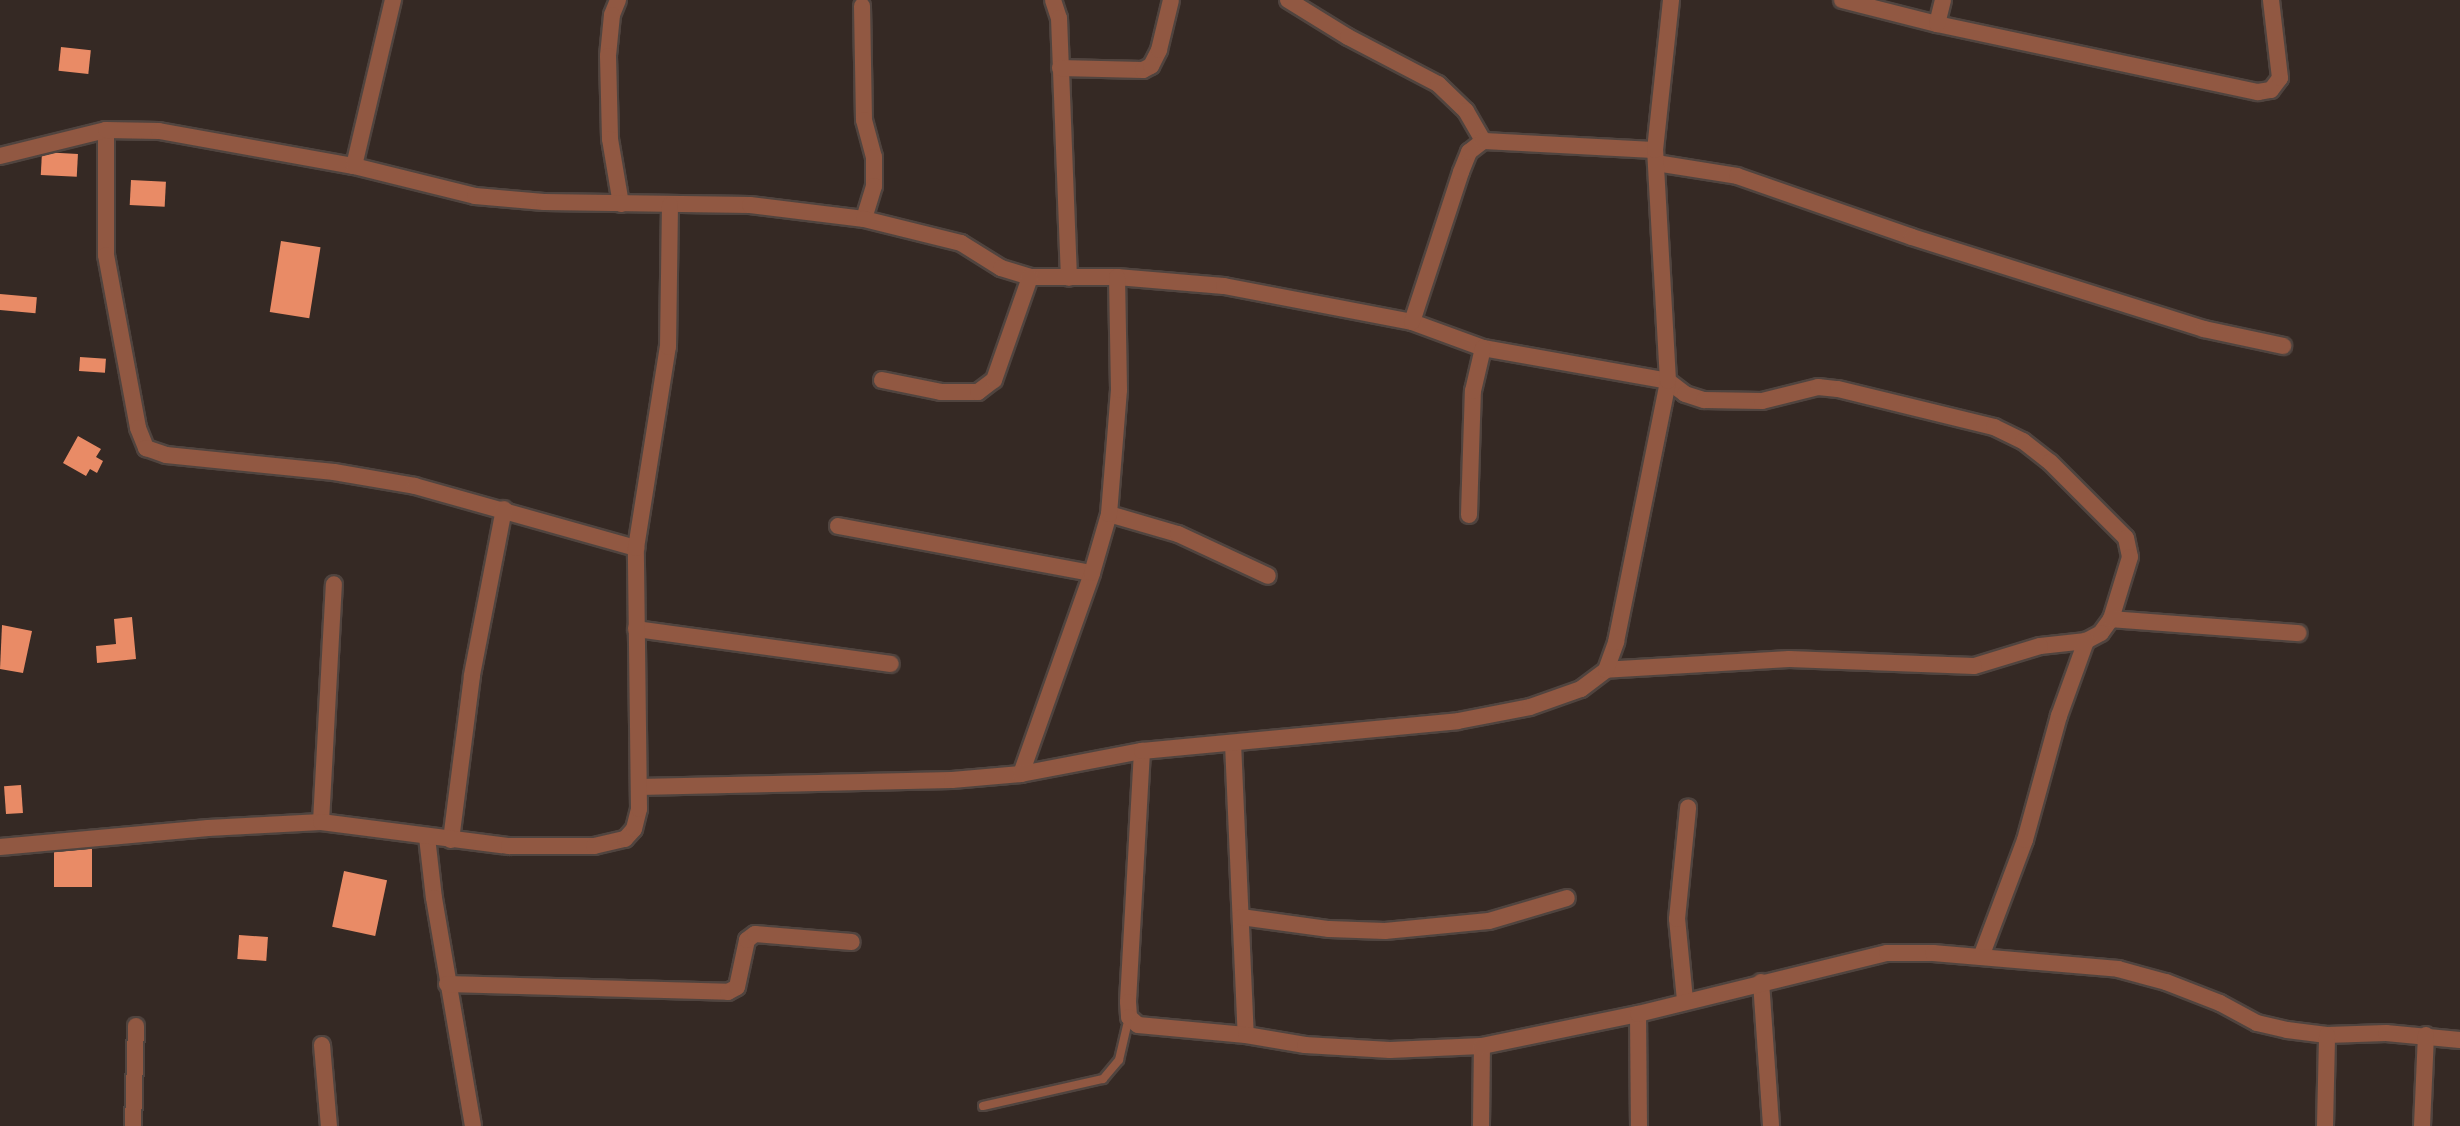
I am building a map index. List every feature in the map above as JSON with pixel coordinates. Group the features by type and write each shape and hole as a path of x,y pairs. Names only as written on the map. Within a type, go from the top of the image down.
{"street":[{"path":"354,166 393,0"},
{"path":"618,0 612,15 608,56 610,139 621,204"},
{"path":"1053,0 1059,18 1069,278"},
{"path":"1060,68 1143,70 1151,66 1159,50 1171,0"},
{"path":"1288,0 1348,37 1438,84 1466,111 1483,141"},
{"path":"1606,670 1618,629 1668,381 1656,157 1671,0"},
{"path":"1842,0 1937,24 2258,92 2271,90 2280,78 2271,0"},
{"path":"1937,24 1943,0"},
{"path":"862,6 864,120 874,157 874,186 863,219"},
{"path":"106,130 106,254 135,415 146,448 166,455 334,472 415,486 636,548"},
{"path":"0,156 106,130 159,131 354,166 475,196 544,202 750,205 863,219 961,243 1002,268 1030,277 1117,277 1224,286 1412,322 1483,348 1668,381 1685,394 1728,402 1762,401 1818,387 1838,389 1994,427 2023,440 2050,462 2126,538 2130,557 2124,587 2111,619 2101,633 2086,641 2040,646 1974,666 1789,659 1606,670 1581,689 1568,694 1530,707 1458,721 1142,751 1021,774 952,780 639,787"},
{"path":"1412,322 1461,172 1469,152 1483,141 1656,157 1737,176 1912,237 2204,329 2283,346"},
{"path":"0,847 208,828 321,822 427,838 555,848 594,846 625,839 634,829 639,787 636,548 668,347 670,205"},
{"path":"882,380 941,393 978,393 994,380 1030,277"},
{"path":"1021,774 1093,573 1109,514 1119,390 1117,277"},
{"path":"1469,515 1473,391 1483,348"},
{"path":"452,840 472,675 504,509"},
{"path":"1109,514 1178,534 1268,576"},
{"path":"838,526 1093,573"},
{"path":"321,822 334,583"},
{"path":"2111,619 2298,633"},
{"path":"636,629 891,664"},
{"path":"1981,957 2025,840 2051,741 2086,641"},
{"path":"1233,743 1246,1035"},
{"path":"1142,751 1129,1017 1138,1025 1246,1035 1305,1045 1390,1050 1482,1046 1638,1014 1685,1000 1887,953 1981,957 2118,969 2176,986 2220,1003 2257,1023 2327,1035 2386,1032 2460,1040"},
{"path":"1685,1000 1676,919 1688,808"},
{"path":"427,838 447,984 473,1126"},
{"path":"1241,916 1329,929 1385,931 1489,921 1567,898"},
{"path":"447,984 728,992 737,988 747,940 755,934 852,942"},
{"path":"1761,982 1771,1126"},
{"path":"1638,1014 1639,1126"},
{"path":"133,1126 136,1026"},
{"path":"2325,1126 2327,1035"},
{"path":"2421,1126 2426,1035"},
{"path":"322,1045 329,1126"},
{"path":"1481,1126 1482,1046"}],"lane":[{"path":"983,1106 1103,1079 1119,1060 1129,1017"}],"building":[{"path":"61,47 91,50 88,74 58,71"},
{"path":"42,152 78,154 77,177 41,175"},
{"path":"131,180 166,182 165,207 130,205"},
{"path":"281,241 321,247 309,318 270,312"},
{"path":"0,294 37,297 35,313 0,310"},
{"path":"80,357 106,359 105,373 79,371"},
{"path":"78,436 101,449 96,457 103,461 97,473 90,469 86,476 63,463"},
{"path":"132,617 136,659 97,663 96,646 116,644 114,619"},
{"path":"2,625 32,631 23,673 0,669"},
{"path":"21,785 23,813 6,814 4,786"},
{"path":"54,844 92,844 92,887 54,887"},
{"path":"344,871 387,880 375,936 332,927"},
{"path":"239,935 268,937 266,961 237,959"}]}
